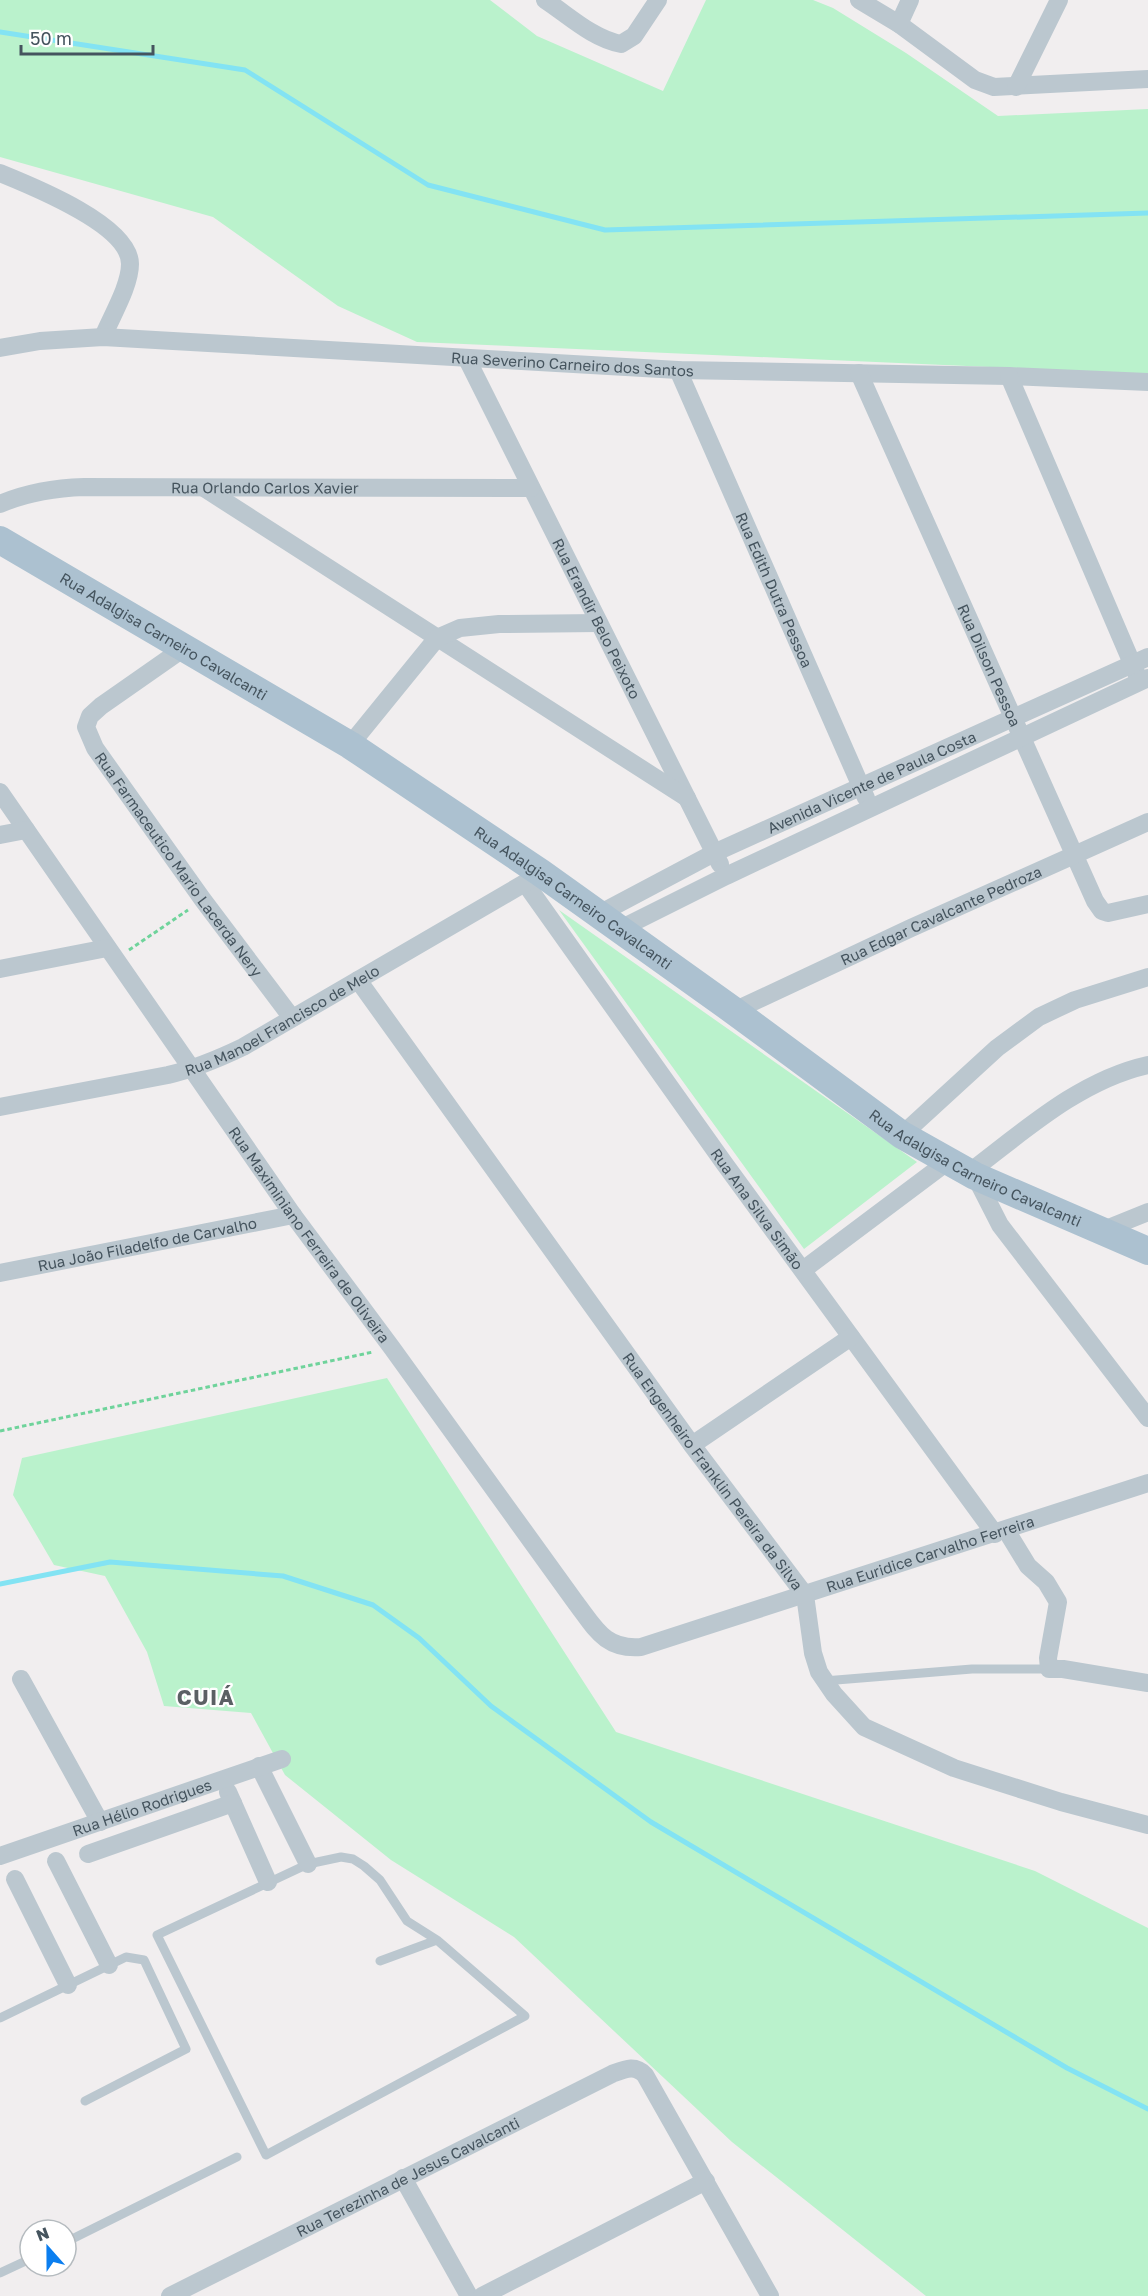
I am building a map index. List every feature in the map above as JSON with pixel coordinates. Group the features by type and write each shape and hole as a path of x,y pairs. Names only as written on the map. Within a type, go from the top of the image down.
{"main road":[{"name":"Rua Adalgisa Carneiro Cavalcanti","path":"0,540 350,745 533,878 610,922 902,1135 964,1170 1148,1251"}],"street":[{"path":"545,0 595,34 621,44 634,36 658,0"},
{"path":"860,0 898,24 975,80 994,87 1148,79"},
{"path":"898,24 910,0"},
{"path":"1016,87 1059,0"},
{"path":"0,173 60,199 125,244 130,262 129,275 103,337"},
{"name":"Rua Severino Carneiro dos Santos","path":"0,348 40,341 103,337 678,370 1009,376 1148,382"},
{"name":"Rua Erandir Belo Peixoto","path":"467,359 726,876"},
{"name":"Rua Edith Dutra Pessoa","path":"678,370 871,807"},
{"name":"Rua Dilson Pessoa","path":"859,373 1077,856 1095,901 1102,911 1108,913 1148,904"},
{"path":"1009,376 1140,660 1144,680"},
{"name":"Rua Orlando Carlos Xavier","path":"0,504 16,497 51,488 531,488"},
{"path":"204,488 687,798"},
{"path":"350,745 437,638 460,628 499,624 599,623"},
{"name":"Rua Farmaceutico Mario Lacerda Nery","path":"184,648 101,706 90,716 86,727 90,737 203,900 292,1018"},
{"name":"Avenida Vicente de Paula Costa","path":"610,922 714,853 1140,660"},
{"name":"Avenida Vicente de Paula Costa","path":"610,922 726,876 1144,680"},
{"name":"Rua Maximiniano Ferreira de Oliveira","path":"0,792 190,1070 293,1215 600,1635 615,1645 641,1647"},
{"name":"Rua Edgar Cavalcante Pedroza","path":"734,1011 911,928 1077,856 1148,822"},
{"path":"0,835 26,830"},
{"name":"Rua Manoel Francisco de Melo","path":"0,1107 190,1070 243,1047 533,878"},
{"name":"Rua Ana Silva Simão","path":"533,878 724,1163 851,1337 1028,1566 1046,1582 1058,1602 1048,1658 1049,1669"},
{"path":"0,969 111,954"},
{"path":"902,1135 997,1048 1039,1017 1076,1000 1148,977"},
{"name":"Rua Engenheiro Franklin Pereira da Silva","path":"358,980 692,1445 805,1596 813,1653 824,1681 864,1727 954,1768 1061,1802 1148,1825"},
{"path":"803,1270 964,1170 1077,1095 1109,1077 1148,1065"},
{"path":"964,1170 1000,1225 1148,1418"},
{"path":"1101,1231 1148,1212"},
{"name":"Rua João Filadelfo de Carvalho","path":"0,1273 293,1215"},
{"path":"692,1445 851,1337"},
{"name":"Rua Euridice Carvalho Ferreira","path":"641,1647 805,1596 1148,1483"},
{"path":"1049,1669 1063,1669 1148,1683"},
{"path":"21,1680 100,1822"},
{"name":"Rua Hélio Rodrigues","path":"0,1856 282,1759"},
{"path":"259,1766 308,1864"},
{"path":"222,1779 268,1882"},
{"path":"88,1854 233,1803"},
{"path":"56,1861 109,1965"},
{"path":"15,1879 68,1985"},
{"name":"Rua Terezinha de Jesus Cavalcanti","path":"170,2296 612,2074 632,2067 645,2075 706,2181"},
{"path":"403,2178 469,2296"},
{"path":"482,2296 706,2181 770,2296"}],"lane":[{"path":"824,1681 972,1669 1049,1669"},
{"path":"341,1857 353,1859 380,1880 407,1921 436,1940 525,2016 266,2155 157,1935 308,1864 341,1857"},
{"path":"380,1961 436,1940"},
{"path":"0,2018 126,1957 144,1960 186,2049 85,2101"},
{"path":"78,2236 237,2157"},
{"path":"0,2273 18,2265"}],"path":[{"path":"111,954 203,900"},
{"path":"0,1431 392,1348"}],"green space":[{"path":"0,0 490,0 537,36 663,91 706,0 813,0 833,8 906,53 998,116 1148,109 1148,374 417,342 338,306 213,217 0,157"},
{"path":"559,910 917,1162 804,1249"},
{"path":"387,1378 616,1732 1035,1871 1148,1928 1148,2296 926,2296 732,2142 514,1937 391,1860 285,1775 251,1713 164,1706 147,1652 105,1576 54,1565 13,1495 22,1458"}],"waterway":[{"path":"0,32 245,70 428,185 605,230 1148,213"},
{"path":"0,1584 110,1562 283,1576 373,1605 419,1638 491,1706 651,1822 1067,2068 1148,2109"}],"district":[{"name":"CUIÁ","path":"206,1697"}]}
